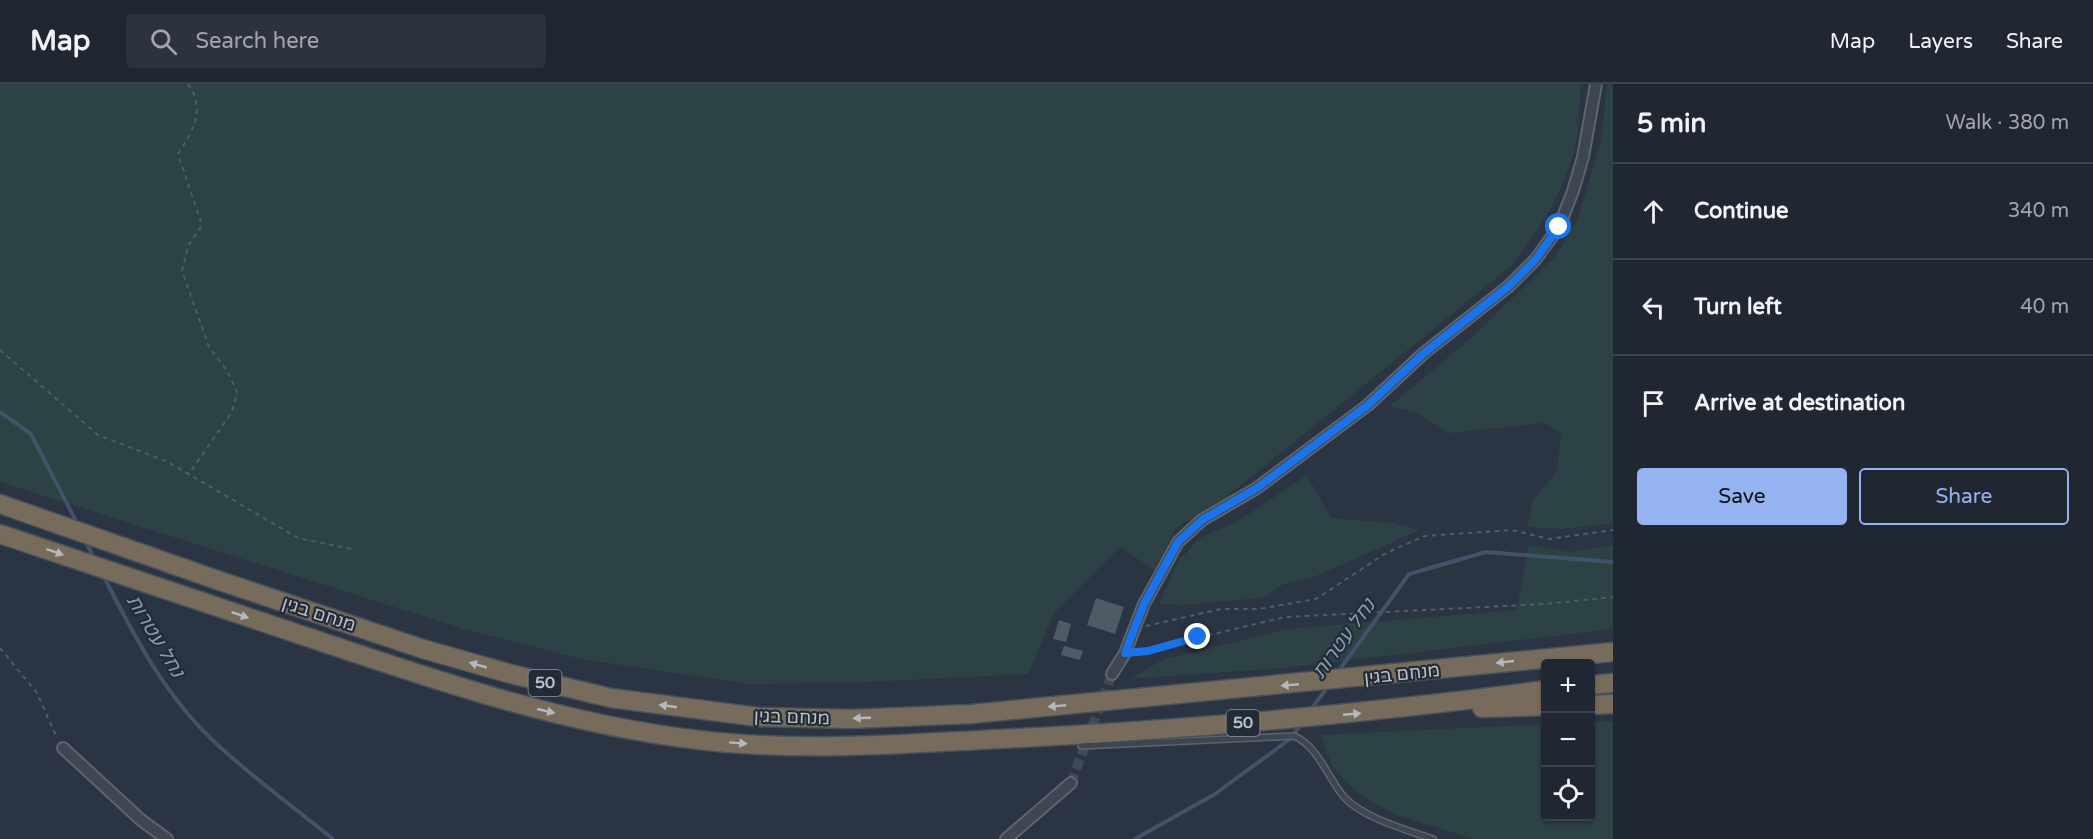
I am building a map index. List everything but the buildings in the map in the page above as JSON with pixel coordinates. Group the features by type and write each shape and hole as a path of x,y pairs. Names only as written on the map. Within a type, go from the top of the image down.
{"highway":[{"name":"מנחם בגין","path":"0,504 231,585 423,649 511,675 610,698 758,717 851,719 971,714 1376,677 1613,652"},
{"name":"מנחם בגין","path":"0,534 415,674 510,702 612,725 700,741 856,747 1105,734 1381,711 1541,691"},
{"path":"1563,656 1613,648"},
{"path":"1595,685 1613,683"},
{"path":"1595,705 1613,704"},
{"path":"1381,711 1541,706"}],"street":[{"path":"1112,674 1125,653 1144,604 1178,542 1202,520 1257,488 1368,405 1424,353 1509,286 1535,260 1559,227 1573,191 1583,157 1596,84"},
{"path":"63,748 141,820 167,839"},
{"path":"1006,839 1071,783"}],"lane":[{"path":"1081,746 1294,736 1303,740 1310,748 1346,799 1381,820 1433,839"}],"path":[{"path":"188,84 193,91 197,122 178,154 202,225 188,246 182,271 209,347 228,372 237,393 232,412 188,475"},
{"path":"0,350 98,435 168,462 298,538 351,549"},
{"path":"1134,629 1221,609 1259,609 1316,599 1386,553 1425,536 1512,530 1548,539 1613,530"},
{"path":"1125,653 1148,651 1246,624 1285,617 1545,604 1613,597"},
{"path":"0,648 37,693 43,711 63,748"}],"green space":[{"path":"0,84 1581,84 1578,133 1564,181 1549,211 1511,266 1224,499 1176,528 1154,570 1120,547 1054,613 1028,674 848,683 748,684 581,659 460,628 0,482"},
{"path":"1607,84 1613,84 1613,523 1562,529 1527,527 1533,500 1557,471 1561,433 1544,423 1449,433 1417,413 1390,406 1472,337 1555,257 1578,219 1601,140"},
{"path":"1307,475 1331,518 1393,523 1420,530 1314,577 1284,584 1262,598 1182,605 1159,604 1178,561 1200,538 1235,523"},
{"path":"1529,545 1569,552 1613,545 1613,629 1284,668 1130,679 1162,660 1287,629 1516,610"},
{"path":"1613,721 1613,839 1473,839 1394,814 1360,795 1332,766 1321,735 1541,724 1541,821 1595,821 1595,722"}],"waterway":[{"name":"נחל עטרות","path":"0,412 31,434 78,525"},
{"name":"נחל עטרות","path":"85,540 95,560"},
{"name":"נחל עטרות","path":"1338,672 1409,574 1486,552 1613,562"},
{"name":"נחל עטרות","path":"103,575 153,666 201,729 262,783 333,839"},
{"name":"נחל עטרות","path":"1310,711 1329,685"},
{"name":"נחל עטרות","path":"1135,839 1215,794 1290,739 1301,724"}],"tunnel":[{"path":"1071,783 1112,674"}],"route":[{"path":"1198,637 1148,651 1125,653 1144,604 1178,542 1202,520 1257,488 1368,405 1424,353 1509,286 1535,260 1559,227"}]}
